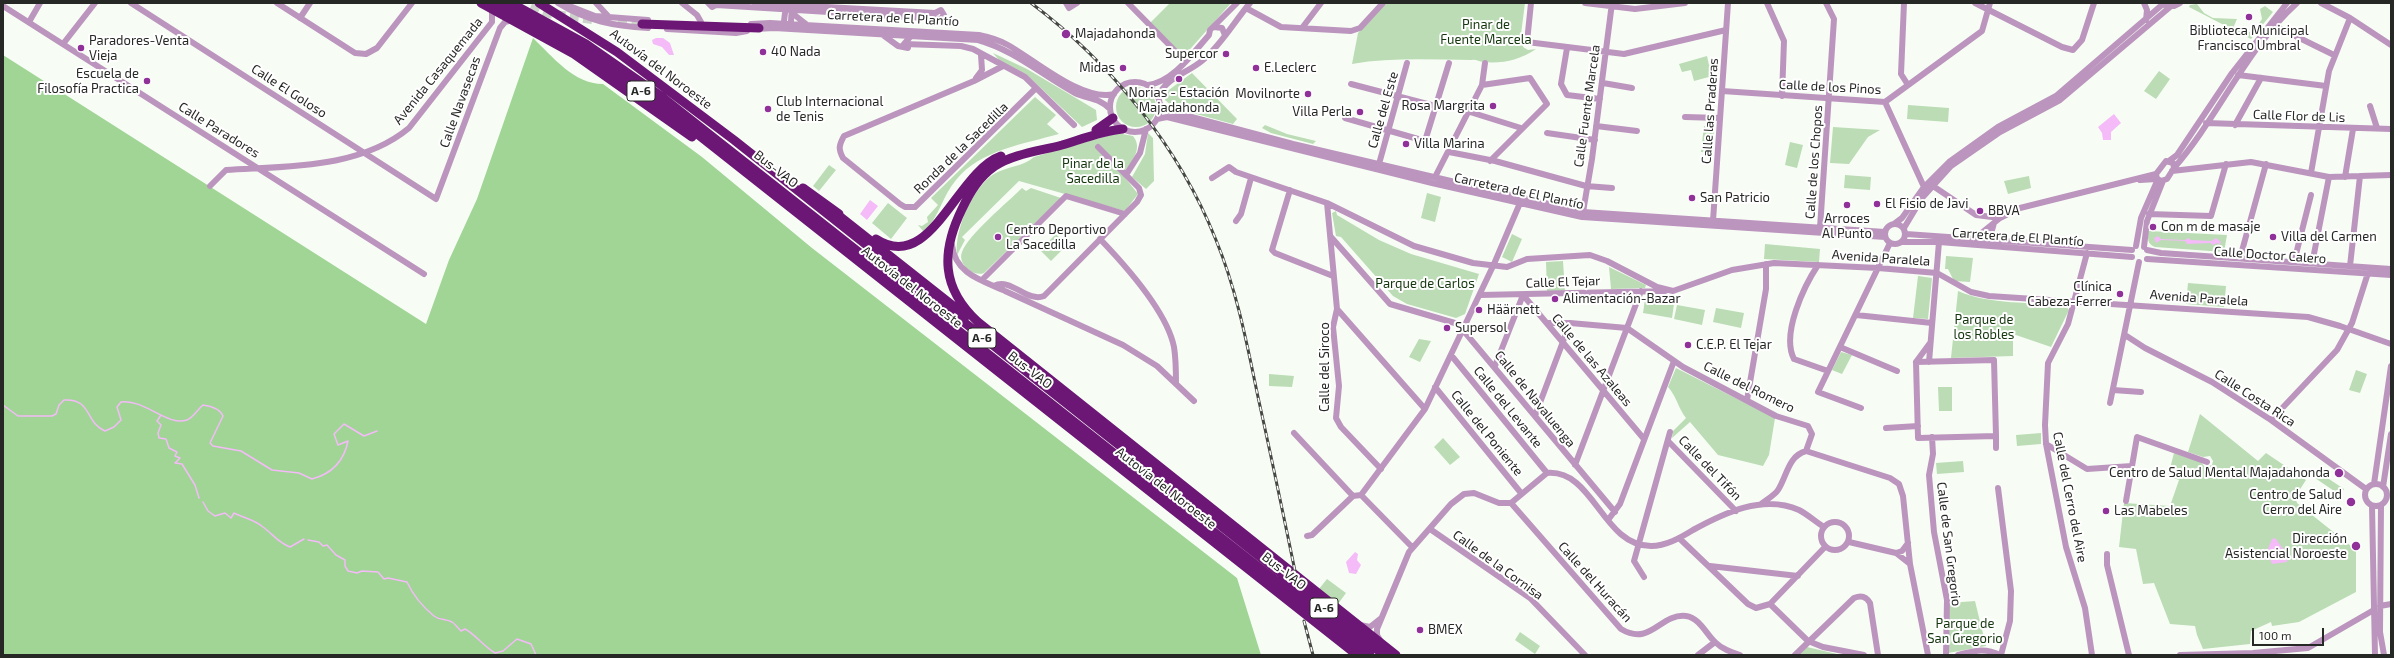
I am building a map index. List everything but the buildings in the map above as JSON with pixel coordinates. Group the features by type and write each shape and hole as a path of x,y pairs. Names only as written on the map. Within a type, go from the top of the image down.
{"highway":[{"path":"481,3 493,6 513,20 596,68 737,171 776,197"},
{"name":"Bus-VAO","path":"511,3 586,44 662,96 1370,655"},
{"name":"Autovía del Noroeste","path":"531,4 617,52 734,140 1384,655"},
{"name":"Autovía del Noroeste","path":"493,6 550,32 618,74 658,103 1357,655"},
{"path":"642,24 757,26"},
{"path":"617,52 648,69 803,188 1216,509 1345,616 1397,655"},
{"path":"803,188 880,242 891,246 907,246 921,240 933,230 976,172 987,164 999,157 1090,132 1103,127 1113,118"},
{"path":"1037,370 971,315 959,299 950,279 947,262 948,241 957,218 976,183 1001,162 1105,131 1128,130"},
{"path":"1089,411 1251,544 1262,554 1265,561"}],"street":[{"path":"29,22 40,3"},
{"path":"63,44 95,3"},
{"name":"Calle El Goloso","path":"130,3 436,198"},
{"path":"277,3 355,53 366,54 377,48 412,3"},
{"path":"300,18 310,3"},
{"path":"558,3 585,15"},
{"path":"562,3 585,15"},
{"path":"596,3 609,17"},
{"path":"682,3 697,15 701,22"},
{"name":"Carretera de El Plantío","path":"708,3 712,7 716,5 789,7 935,13 941,10 944,15 941,19 789,7 755,3"},
{"path":"1066,3 1069,8 1077,3"},
{"path":"1128,3 1185,61"},
{"path":"1142,145 1128,130 1113,118 1110,108 1114,94 1119,88 1133,82 1148,85 1159,82 1185,61 1209,35 1210,30 1237,3"},
{"path":"1302,28 1321,3"},
{"path":"1158,96 1164,87 1174,78 1203,61 1248,6 1274,25 1281,28 1351,31 1360,28 1383,3"},
{"path":"1531,3 1527,42 1567,48 1624,54 1726,30"},
{"path":"1586,3 1635,9 1685,3"},
{"name":"Calle las Praderas","path":"1713,221 1728,3"},
{"path":"1767,3 1784,41 1782,96"},
{"name":"Calle de los Chopos","path":"1820,228 1830,99 1834,19 1826,3"},
{"path":"1904,3 1901,74 1908,85"},
{"path":"1975,3 2062,47 2073,50 2082,40 2094,3"},
{"name":"Calle de los Pinos","path":"1722,91 1885,102 1982,31 1990,3"},
{"path":"2144,3 2147,10 2146,20"},
{"path":"2170,7 2162,3 2146,20 2056,96 1974,143 1949,162 1924,187 1902,218 1894,224 1888,226 1885,235 1890,243 1896,244 1902,242 1905,231 1933,186 1951,166 1977,146 2060,100 2170,7 2180,3"},
{"path":"2139,262 2147,259 2144,237 2164,162 2169,161 2177,155 2232,73 2287,3"},
{"path":"2173,170 2238,76 2275,26 2297,3"},
{"path":"2321,3 2350,18 2391,46"},
{"name":"Calle Fuente Marcela","path":"1583,212 1603,83 1612,5"},
{"name":"Calle Paradores","path":"3,6 424,274"},
{"name":"Avenida Casaquemada","path":"210,186 226,170 310,164 365,153 394,140 409,128 492,22 493,6"},
{"path":"770,23 789,7"},
{"path":"789,7 808,25"},
{"path":"789,7 789,26"},
{"name":"Carretera de El Plantío","path":"585,15 757,26 808,25 945,31 992,38 1006,44 1078,89 1102,95 1114,94"},
{"name":"Carretera de El Plantío","path":"585,15 604,24 635,27 736,33 770,23 883,35 959,38 989,43 1022,59 1076,94 1103,102 1110,108"},
{"path":"2311,173 2326,86 2334,55 2350,18"},
{"name":"Calle Navasecas","path":"436,198 500,28 505,22 513,20"},
{"path":"1214,26 1222,28 1224,35"},
{"path":"2275,26 2334,55"},
{"path":"866,28 874,32 897,34 899,36"},
{"path":"901,45 896,40 901,34 938,34 945,31"},
{"path":"883,35 901,45 978,53 1024,77 1074,125"},
{"path":"1209,35 1212,41 1219,42"},
{"path":"901,45 912,36"},
{"path":"1567,48 1561,84 1567,95 1600,99"},
{"path":"978,53 982,70"},
{"path":"974,80 982,70 993,61"},
{"path":"992,70 993,61"},
{"name":"Calle del Este","path":"1379,164 1407,63"},
{"path":"1345,118 1425,140 1449,63"},
{"path":"1435,177 1470,112 1482,85 1485,63"},
{"name":"Ronda de la Sacedilla","path":"1003,66 844,136 840,143 839,151 842,158 900,204 905,207 915,207 1036,89"},
{"path":"2238,76 2326,86"},
{"path":"1482,85 1530,78 1547,104 1521,128 1490,161"},
{"path":"2235,125 2261,78"},
{"path":"1603,83 1632,88"},
{"path":"1351,84 1435,106"},
{"path":"1126,175 1140,153 1146,129 1157,119 1160,104 1158,96 1148,85"},
{"path":"1885,102 1924,187"},
{"name":"Carretera de El Plantío","path":"1160,104 1170,111 1177,113 1379,164 1583,212 1820,228 1885,235"},
{"path":"2370,106 2377,128"},
{"path":"1470,112 1521,128"},
{"name":"Carretera de El Plantío","path":"1157,119 1167,117 1321,157 1582,217 1885,235"},
{"path":"1685,117 1720,118"},
{"name":"Calle Flor de Lis","path":"2206,123 2318,128 2391,129"},
{"path":"1596,126 1636,131"},
{"path":"1128,130 1146,129"},
{"path":"2345,177 2353,129"},
{"path":"1547,133 1595,140"},
{"path":"994,286 1005,284 1039,298 1044,296 1139,199 1141,192 1098,147"},
{"path":"1449,152 1587,186 1612,188"},
{"path":"2169,161 2173,163 2173,170"},
{"path":"1974,240 2000,218 2032,205 2141,180 2159,178 2173,170 2250,162 2329,177 2391,175"},
{"path":"2149,214 2211,216 2226,164"},
{"path":"2240,258 2266,164"},
{"path":"1212,178 1229,167 1236,172 1251,178 1327,203 1414,246 1473,263 1508,267 1527,259 1590,255 1607,261 1650,282 1657,287 1673,291"},
{"path":"2350,266 2360,176"},
{"path":"2312,264 2329,177"},
{"path":"1236,221 1241,214 1251,178"},
{"path":"2139,262 2132,257 2141,218 2159,178"},
{"path":"2141,180 2149,184 2153,191"},
{"path":"1933,186 1976,215 2000,218"},
{"path":"1290,190 1272,250 1275,253 1333,276"},
{"path":"982,280 1066,196 1125,214"},
{"path":"2294,262 2311,196"},
{"path":"1327,203 1331,237 1333,276 1338,309"},
{"path":"1307,536 1312,535 1353,496 1361,495 1425,409 1480,295 1520,203"},
{"path":"957,218 953,235 953,252 963,270 1004,291 1123,345 1157,366 1194,401"},
{"path":"1994,223 1991,234 1997,241"},
{"path":"1894,224 1905,231"},
{"name":"Carretera de El Plantío","path":"1905,231 1974,240 2146,248"},
{"path":"1331,237 1390,304 1464,328"},
{"path":"1100,239 1130,271 1161,318 1174,347 1176,384"},
{"name":"Carretera de El Plantío","path":"1902,242 1939,242 2132,257"},
{"path":"1929,362 1939,242"},
{"path":"1861,408 1818,392 1890,243"},
{"name":"Calle Doctor Calero","path":"2146,248 2240,258 2391,269"},
{"name":"Calle del Cerro del Aire","path":"2087,253 2075,301 2066,328 2048,363 2046,444 2066,547 2085,608 2092,655"},
{"name":"Calle Doctor Calero","path":"2147,259 2391,275"},
{"path":"2110,403 2124,335 2132,305 2139,262"},
{"path":"1747,400 1766,289 1766,264"},
{"name":"Avenida Paralela","path":"1673,291 1732,270 1766,264 1878,268 1937,273 1959,287 1980,295 2308,317 2391,344"},
{"path":"1818,265 1806,283 1790,336 1794,359 1828,372"},
{"path":"2271,420 2337,350 2350,330 2368,273"},
{"path":"1575,465 1627,328 1644,291 1650,287 1650,282"},
{"name":"Calle El Tejar","path":"1480,295 1673,291"},
{"path":"1495,366 1523,295"},
{"name":"Calle de las Azaleas","path":"1523,295 1644,439"},
{"name":"Calle del Siroco","path":"1338,309 1425,409"},
{"name":"Calle del Siroco","path":"1338,309 1333,333 1339,386 1336,418 1341,427 1381,469"},
{"path":"1856,314 1932,323"},
{"path":"1547,323 1570,323 1627,328"},
{"path":"1535,416 1570,323"},
{"name":"Calle de Navaluenga","path":"1464,328 1615,512"},
{"name":"Calle del Romero","path":"1627,328 1674,361 1776,416 1808,426 1812,434 1806,451"},
{"name":"Calle Costa Rica","path":"2124,335 2145,348 2212,382 2271,420 2366,489"},
{"path":"1930,343 1916,362 1918,438 1996,436"},
{"path":"1840,347 1897,371"},
{"name":"Calle del Levante","path":"1451,355 1547,473"},
{"path":"1916,362 1994,360 1996,448"},
{"path":"1608,520 1615,512 1674,361"},
{"path":"2375,655 2372,611 2372,506 2364,497 2366,489 2374,484 2391,366"},
{"name":"Calle del Poniente","path":"1435,387 1521,493"},
{"path":"2113,390 2141,392"},
{"path":"1886,428 1918,426"},
{"path":"1644,577 1634,561 1670,432"},
{"path":"1294,433 1353,496"},
{"path":"2372,506 2381,505 2389,498 2383,487 2391,434"},
{"name":"Calle de San Gregorio","path":"1932,437 1933,454 1929,475 1934,532 1947,600 1946,655"},
{"path":"2126,501 2137,437 2208,462"},
{"name":"Calle del Tifón","path":"1668,441 1736,511"},
{"path":"2046,444 2091,470 2132,466"},
{"path":"1761,504 1777,491 1792,459 1799,453 1806,451 1890,478 1899,484 1903,496 1910,564 1928,655"},
{"path":"1397,655 1378,637 1377,629 1381,618 1412,548 1451,504 1464,494 1474,493 1499,503 1511,503 1521,493 1547,473 1564,475 1581,488 1620,535 1639,545 1663,545 1708,522 1736,511 1761,504 1781,504 1800,511 1824,527"},
{"path":"1581,488 1590,482"},
{"path":"2374,484 2383,487"},
{"path":"1958,655 1970,650 1980,650 1992,651 2000,655 2010,620 2011,592 1998,488"},
{"path":"1777,491 1781,504"},
{"path":"1361,495 1412,548"},
{"name":"Calle del Huracán","path":"1511,503 1621,630 1629,634 1641,636 1672,620 1687,616 1696,620 1715,642 1722,647 1740,655"},
{"path":"2381,505 2380,632 2384,655"},
{"path":"1836,522 1843,524 1848,530 1849,542 1844,548 1838,551 1825,547 1821,541 1821,533 1824,527 1836,522"},
{"name":"Calle de la Cornisa","path":"1430,529 1530,598 1585,655"},
{"path":"1679,538 1748,604 1756,608 1770,604 1825,547"},
{"path":"1849,542 1896,553 1910,564"},
{"path":"1896,553 1902,551 1908,543"},
{"path":"2107,554 2107,565 2130,655"},
{"path":"1709,566 1798,576"},
{"path":"1795,655 1854,598 1864,597 1870,603 1878,655"},
{"path":"1770,604 1808,641 1823,647 1864,655"},
{"path":"2380,606 2391,604"},
{"path":"2180,655 2253,654 2308,648 2372,611"},
{"path":"1345,616 1366,627 1373,625 1381,618"},
{"path":"1698,655 1715,642"},
{"path":"2308,648 2311,655"}],"green space":[{"path":"1170,3 1231,3 1184,56 1150,23"},
{"name":"Pinar de Fuente Marcela","path":"1389,3 1525,3 1521,34 1524,38 1523,47 1528,50 1536,49 1524,56 1504,62 1412,59 1382,60 1352,64 1358,33 1384,5"},
{"path":"2197,4 2204,13 2213,18 2237,19 2234,26 2235,29 2250,32 2252,27 2256,28 2262,19 2260,9 2265,6 2273,12 2251,39 2189,7 2190,5"},
{"path":"533,38 556,61 573,74 592,83 603,84 702,157 812,248 1237,578 1261,655 3,655 3,55 426,324 449,260 477,199"},
{"path":"993,53 1027,69 1096,110 1097,120 1082,127 1027,75 999,60"},
{"path":"1707,56 1709,65 1714,64 1716,75 1694,81 1691,70 1682,72 1679,64"},
{"path":"2159,71 2170,79 2156,99 2144,91"},
{"path":"1192,73 1237,119 1233,124 1174,108 1165,100 1166,92"},
{"path":"1140,87 1147,90 1153,96 1156,107 1155,115 1147,124 1140,127 1132,127 1125,124 1117,115 1116,103 1119,96 1128,88"},
{"path":"1035,97 1056,115 1047,124 1059,134 1017,145 990,155 977,162 956,180 948,192 934,220 924,232 918,225 922,226 928,222 927,217 938,205 931,198"},
{"path":"1908,105 1949,108 1948,122 1907,119"},
{"path":"1265,125 1287,134 1316,141 1313,144 1271,133 1262,128"},
{"path":"1704,126 1714,127 1713,152 1701,152"},
{"path":"1833,127 1880,130 1868,137 1849,164 1830,163"},
{"name":"Pinar de la Sacedilla","path":"1117,133 1133,136 1137,146 1135,156 1123,175 1138,194 1125,211 1019,181 962,237 965,240 957,255 959,234 966,210 986,180 999,171 1025,163 1034,157"},
{"path":"1148,133 1153,138 1154,181 1146,189 1132,177 1145,154"},
{"path":"1790,142 1803,145 1797,168 1785,165"},
{"path":"829,165 836,170 819,191 813,186"},
{"path":"1845,175 1871,177 1870,190 1844,188"},
{"path":"2029,176 2031,188 2008,194 2004,181"},
{"name":"Centro Deportivo La Sacedilla","path":"1022,188 1026,191 1031,188 1061,198 984,273 978,274 970,271 964,265 961,257 966,245 980,228"},
{"path":"1427,193 1441,197 1435,222 1421,218"},
{"path":"888,203 907,218 891,239 872,223"},
{"name":"Parque de Carlos","path":"1336,211 1337,215 1379,240 1411,254 1479,274 1465,314 1456,318 1407,304 1393,296 1341,237 1336,236 1332,213"},
{"path":"2148,231 2227,235 2224,252 2155,247 2149,243"},
{"path":"1056,234 1067,245 1051,261 1040,250"},
{"path":"1512,234 1522,239 1512,262 1502,257"},
{"path":"1765,244 1820,249 1819,262 1764,259"},
{"path":"1946,256 1973,258 1970,282 1954,281 1948,269 1945,269"},
{"path":"1563,261 1565,291 1547,292 1546,262"},
{"path":"1609,267 1646,285 1645,288 1611,289"},
{"path":"1918,276 1932,278 1928,319 1913,318"},
{"path":"2188,283 2226,286 2224,307 2186,304"},
{"name":"Parque de los Robles","path":"1958,291 1983,299 1997,301 2065,305 2069,310 2051,347 2013,334 2013,356 1951,358"},
{"path":"1645,299 1674,304 1672,318 1643,313"},
{"path":"1677,305 1705,310 1702,325 1674,319"},
{"path":"1716,308 1744,313 1741,328 1713,322"},
{"path":"1419,339 1431,341 1420,362 1409,357"},
{"path":"1841,352 1852,355 1842,374 1832,370"},
{"path":"1676,368 1775,418 1769,455 1763,466 1718,455 1690,422 1672,438 1673,431 1686,418 1668,387"},
{"path":"2356,370 2367,374 2360,393 2349,390"},
{"path":"1269,374 1294,376 1292,387 1269,386"},
{"path":"1938,387 1952,387 1952,411 1939,411"},
{"path":"2200,414 2258,461 2266,453 2306,480 2295,497 2297,503 2356,550 2356,592 2299,622 2272,626 2271,622 2251,631 2250,644 2203,649 2195,626 2170,624 2154,583 2143,584 2136,549 2119,547 2124,503 2170,506 2179,480 2168,476 2174,453 2201,462 2205,467 2212,465 2213,461 2210,456 2203,457 2188,452"},
{"path":"2041,433 2041,444 2017,446 2016,435"},
{"path":"1443,438 1460,457 1450,465 1434,447"},
{"path":"1963,461 1964,472 1937,474 1936,463"},
{"path":"2317,471 2344,489 2340,495 2315,478"},
{"path":"1327,579 1346,593 1338,604 1319,589"},
{"name":"Parque de San Gregorio","path":"1975,601 1986,646 1948,653 1949,603"},
{"path":"1520,632 1540,646 1535,654 1515,640"},
{"path":"1807,647 1841,655 1799,655"}],"shaded area":[{"path":"656,38 663,38 670,43 674,55 669,55 662,47 653,44 652,40"},
{"path":"2114,114 2121,123 2111,132 2111,140 2103,140 2102,133 2098,127"},
{"path":"870,200 878,206 867,220 860,214"},
{"path":"2158,236 2161,239 2185,240 2188,238 2191,240 2211,241 2216,238 2221,242 2220,245 2218,243 2212,245 2211,243 2187,244 2185,241 2161,240 2156,243 2154,238"},
{"path":"2275,538 2288,555 2287,562 2272,564 2267,551 2272,539"},
{"path":"1355,552 1358,554 1357,560 1361,565 1356,574 1349,573 1346,562"}],"waterway":[{"path":"3,405 18,416 52,416 56,414 59,405 64,400 73,400 84,407 94,422 105,431 114,427 121,420 117,407 121,402 130,402 147,408 164,417 180,421 189,419 203,405 209,406 217,410 223,416 210,443 213,446 241,451 272,470 299,473 312,479 331,470 336,466 343,455 348,441 338,445 334,434 344,424 364,436 377,431"},
{"path":"161,415 157,421 161,425 158,433 159,438 166,439 169,448 177,452 175,456 180,458 175,463 182,464 195,485 199,498"},
{"path":"203,502 208,511 215,516 225,513 231,518 234,513 249,519 260,525 278,540 290,547 304,539"},
{"path":"308,540 319,542 323,546 327,545 336,555 345,560 345,566 348,571 357,573 362,571 378,572 384,579 388,578 407,582 412,592 434,616 452,622 461,631 465,629 469,631 495,653 503,651 517,639 531,644 536,655"}],"tunnel":[{"path":"531,6 551,14 596,20"},
{"path":"618,23 642,24"}],"railway":[{"path":"1031,3 1088,52 1140,109 1183,172 1201,206 1216,240 1236,298 1250,357 1295,571"},
{"path":"1304,621 1313,655"}],"place":[{"name":"Biblioteca Municipal Francisco Umbral","path":"2249,17"},
{"name":"Majadahonda","path":"1066,34"},
{"name":"Paradores-Venta Vieja","path":"81,48"},
{"name":"40 Nada","path":"763,52"},
{"name":"Supercor","path":"1226,54"},
{"name":"Midas","path":"1123,68"},
{"name":"E.Leclerc","path":"1256,68"},
{"name":"Norias - Estación Majadahonda","path":"1179,79"},
{"name":"Escuela de Filosofía Practica","path":"147,81"},
{"name":"Movilnorte","path":"1308,94"},
{"name":"Rosa Margrita","path":"1493,106"},
{"name":"Club Internacional de Tenis","path":"768,109"},
{"name":"Villa Perla","path":"1360,112"},
{"name":"Villa Marina","path":"1406,144"},
{"name":"San Patricio","path":"1692,198"},
{"name":"El Fisio de Javi","path":"1877,204"},
{"name":"Arroces Al Punto","path":"1847,205"},
{"name":"BBVA","path":"1980,211"},
{"name":"Con m de masaje","path":"2153,227"},
{"name":"Centro Deportivo La Sacedilla","path":"998,237"},
{"name":"Villa del Carmen","path":"2273,237"},
{"name":"Clínica Cabeza-Ferrer","path":"2120,294"},
{"name":"Alimentación-Bazar","path":"1555,299"},
{"name":"Häärnett","path":"1479,310"},
{"name":"Supersol","path":"1447,328"},
{"name":"C.E.P. El Tejar","path":"1688,345"},
{"name":"Centro de Salud Mental Majadahonda","path":"2339,473"},
{"name":"Centro de Salud Cerro del Aire","path":"2351,502"},
{"name":"Las Mabeles","path":"2106,511"},
{"name":"Dirección Asistencial Noroeste","path":"2356,546"},
{"name":"BMEX","path":"1420,630"}]}
